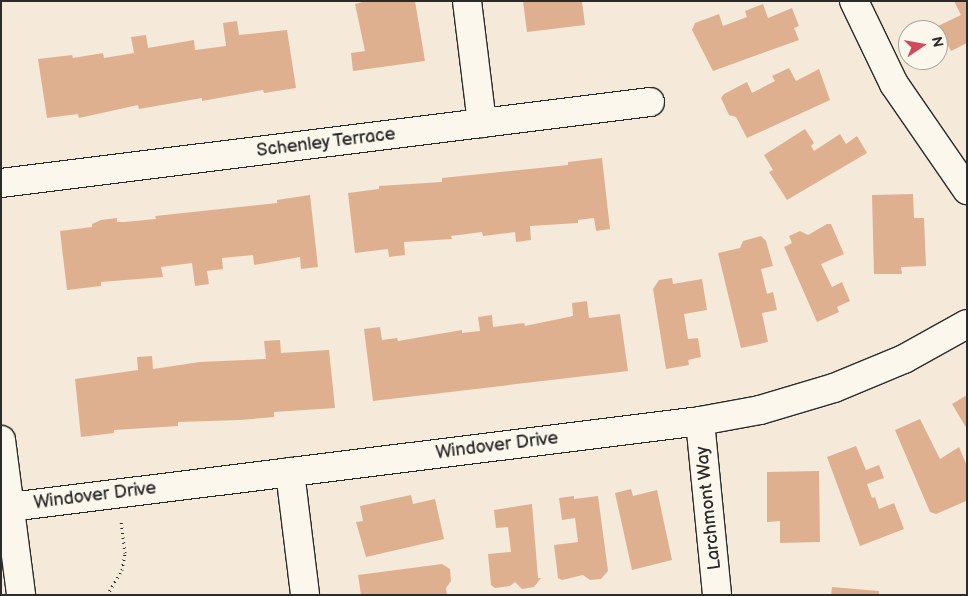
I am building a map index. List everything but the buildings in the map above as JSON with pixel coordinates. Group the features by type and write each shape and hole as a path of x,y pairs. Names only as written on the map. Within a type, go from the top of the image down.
{"street":[{"path":"467,1 482,123"},
{"path":"854,1 894,84 967,190"},
{"name":"Schenley Terrace","path":"1,183 650,102"},
{"name":"Windover Drive","path":"10,507 116,492 700,422 760,410 834,388 904,359 967,324"},
{"name":"Larchmont Way","path":"700,422 717,595"},
{"path":"1,440 21,595"},
{"path":"290,472 305,595"}],"path":[{"path":"107,595 122,570 125,553 116,492"}]}
